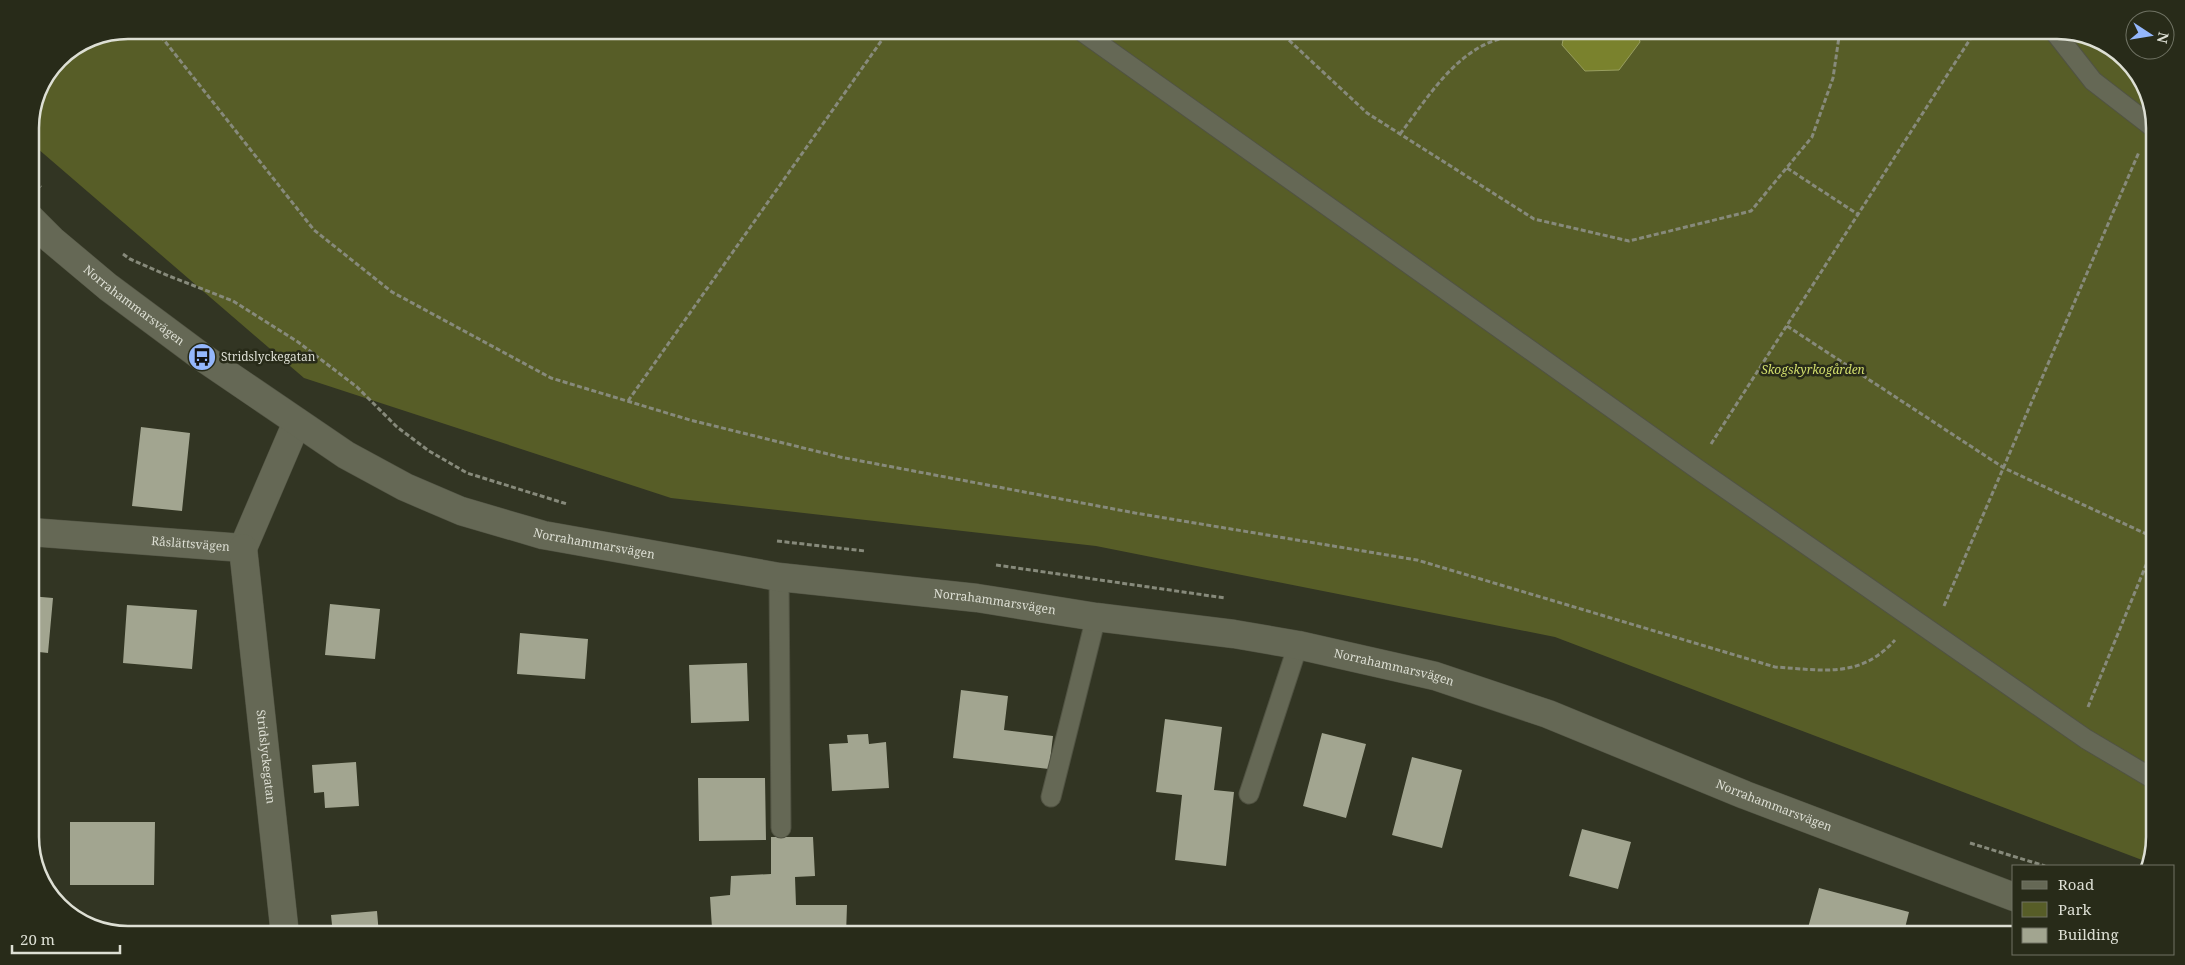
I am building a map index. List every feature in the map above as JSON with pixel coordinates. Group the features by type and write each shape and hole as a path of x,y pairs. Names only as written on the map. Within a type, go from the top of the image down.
{"street":[{"name":"Norrahammarsvägen","path":"39,227 108,287 202,357 346,455 404,488 461,511 544,535 780,577 978,598 1096,617 1234,634 1298,645 1435,676 1548,714 1745,795 2012,896"},
{"name":"Råslättsvägen","path":"39,533 243,548 297,422"},
{"name":"Stridslyckegatan","path":"243,548 284,926"}],"lane":[{"path":"1093,39 1696,468 2077,733 2146,775"},
{"path":"2060,39 2093,81 2146,123"},
{"path":"780,577 781,828"},
{"path":"1051,797 1096,617"},
{"path":"1249,794 1298,645"}],"path":[{"path":"163,39 314,230 392,292 551,378 690,420 840,457 1135,513 1417,560 1775,667 1833,671 1867,664 1890,645 1913,618"},
{"path":"628,401 883,39"},
{"path":"1288,39 1367,113 1534,219 1629,241 1751,211 1812,137 1833,78 1839,39"},
{"path":"1400,134 1441,81 1470,52 1500,39"},
{"path":"1696,468 1970,39"},
{"path":"1933,632 2146,142"},
{"path":"1788,168 1859,215"},
{"path":"39,185 47,193"},
{"path":"122,253 130,259 232,301 298,342 357,387 397,427 430,451 467,473 574,506"},
{"path":"1787,326 2004,468 2146,534"},
{"path":"770,540 866,551"},
{"path":"994,565 1231,599"},
{"path":"2077,733 2146,565"},
{"path":"1964,841 2042,865"}],"green space":[{"name":"Skogskyrkogården","path":"122,39 2075,40 2102,51 2124,69 2137,88 2145,110 2145,855 2143,861 1555,637 1096,546 671,498 304,378 39,150 39,122 43,99 57,73 78,54 110,40"}],"shaded area":[{"path":"1563,39 1639,39 1640,42 1619,70 1585,71 1562,45"}],"building":[{"path":"141,427 190,433 182,511 132,506"},
{"path":"39,597 53,598 48,653 39,652"},
{"path":"330,604 380,609 375,659 325,655"},
{"path":"127,605 197,610 192,669 123,663"},
{"path":"520,633 588,639 585,679 517,674"},
{"path":"747,663 749,721 691,723 689,665"},
{"path":"961,690 1008,696 1004,730 1053,736 1049,769 953,758"},
{"path":"1165,719 1222,727 1214,790 1234,792 1226,866 1175,860 1182,795 1156,792"},
{"path":"1322,733 1366,744 1346,818 1303,806"},
{"path":"868,734 869,744 886,742 889,788 832,791 829,744 848,743 847,735"},
{"path":"1412,757 1462,770 1442,848 1392,835"},
{"path":"356,762 359,806 325,808 324,792 314,793 312,765"},
{"path":"698,778 765,778 766,840 699,841"},
{"path":"70,822 155,822 154,885 70,885"},
{"path":"1582,829 1631,842 1618,889 1569,876"},
{"path":"771,837 813,837 815,876 795,877 796,905 847,905 846,926 712,926 710,897 730,895 731,876 771,874"},
{"path":"1819,888 1909,912 1906,926 1808,926"},
{"path":"377,911 378,926 332,926 331,915"}],"place":[{"name":"Stridslyckegatan","path":"202,357"}]}
